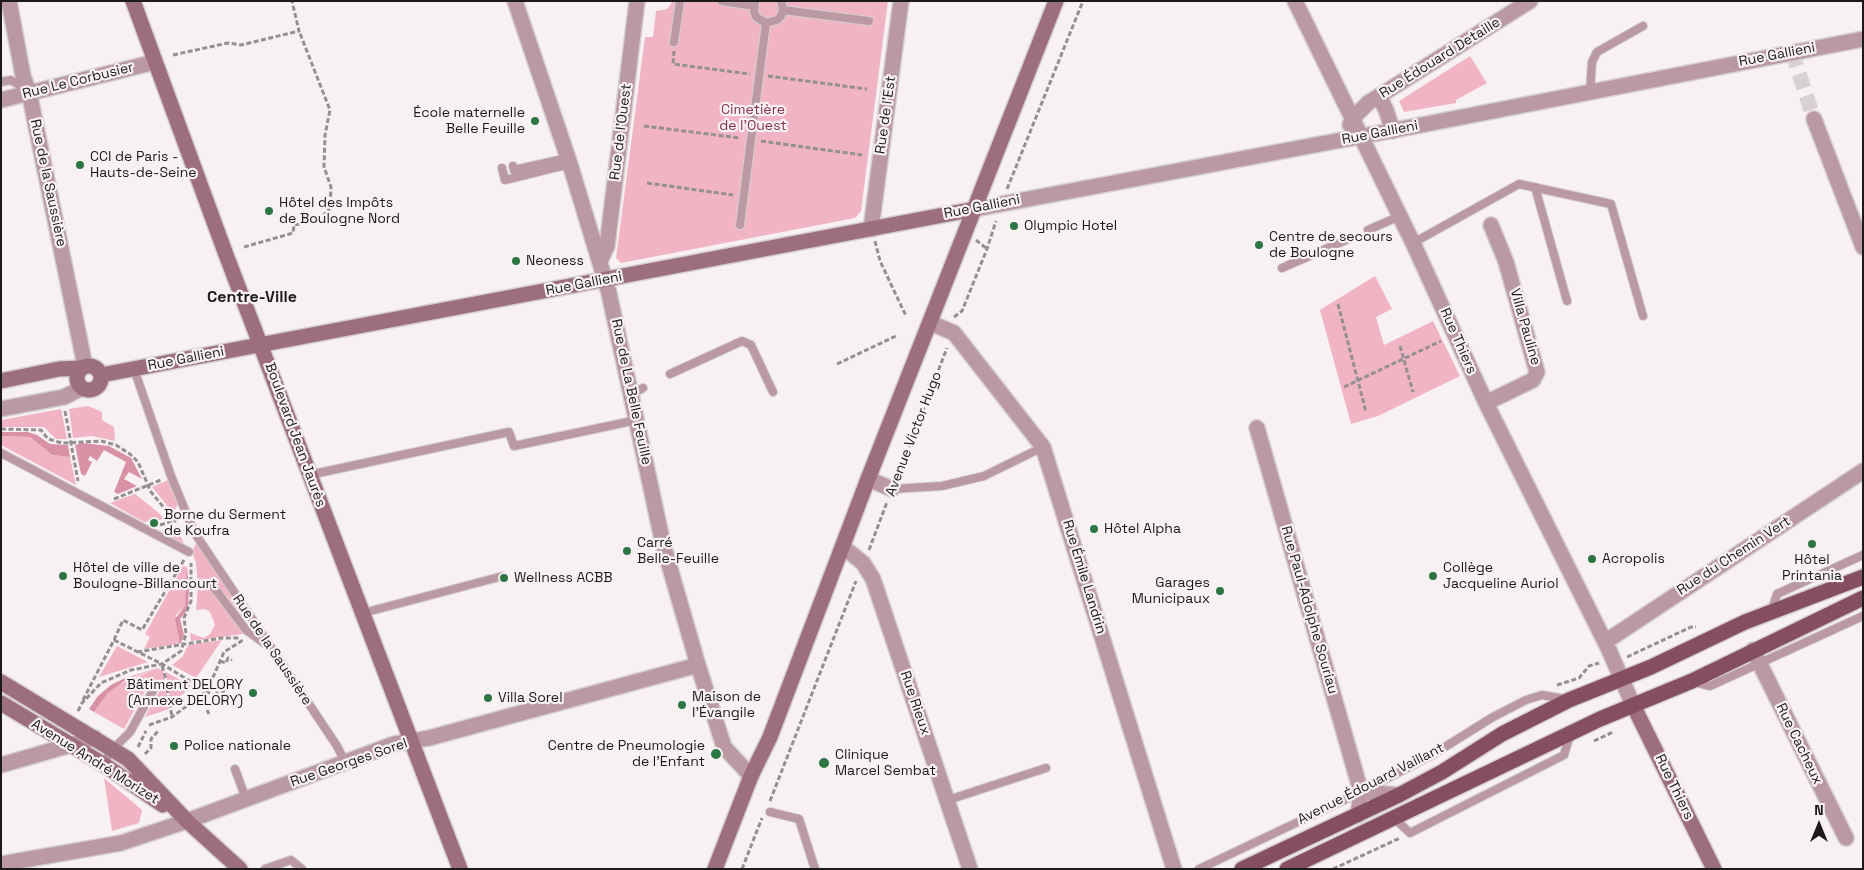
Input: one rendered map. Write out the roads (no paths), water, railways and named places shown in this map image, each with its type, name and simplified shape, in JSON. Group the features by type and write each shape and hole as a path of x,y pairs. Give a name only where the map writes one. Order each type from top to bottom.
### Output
{"main road":[{"name":"Avenue Édouard Vaillant","path":"1242,869 1399,795 1442,772 1502,734 1569,700 1621,680 1745,622 1863,577"},
{"path":"1287,869 1571,733 1692,681 1863,598"}],"street":[{"name":"Rue de la Saussière","path":"9,1 17,78 29,92 83,367"},
{"name":"Boulevard Jean Jaurès","path":"133,1 309,474 460,869"},
{"name":"Rue de La Belle Feuille","path":"515,1 569,161 638,391 637,420 662,544 698,665 724,747 751,776"},
{"name":"Rue de l'Ouest","path":"600,261 607,246 637,1"},
{"name":"Rue de l'Est","path":"871,229 902,1"},
{"name":"Avenue Victor Hugo","path":"715,869 751,776 770,737 868,479 931,323 1056,1"},
{"name":"Rue Thiers","path":"1294,1 1414,243 1486,403 1605,642 1621,680"},
{"name":"Rue Édouard Detaille","path":"1352,119 1379,96 1530,1"},
{"name":"Rue Gallieni","path":"101,375 1392,131 1863,38"},
{"name":"Rue Le Corbusier","path":"1,100 155,62"},
{"path":"1379,96 1386,110 1392,131"},
{"path":"1345,139 1352,119"},
{"path":"1814,119 1863,248"},
{"name":"Villa Pauline","path":"1486,403 1533,380 1537,372 1506,262 1491,225"},
{"name":"Rue Émile Landrin","path":"931,323 948,330 959,339 1043,446 1174,869"},
{"path":"82,388 76,376 83,367"},
{"path":"1,381 83,367 95,367 101,375 101,380 96,388 91,390 82,388 64,397 1,409"},
{"name":"Rue Paul-Adolphe Souriau","path":"1257,428 1361,792 1358,815"},
{"name":"Rue du Chemin Vert","path":"1605,642 1863,471"},
{"path":"868,479 892,489"},
{"name":"Rue Rieux","path":"843,547 863,563 873,579 970,869"},
{"name":"Rue Cacheux","path":"1753,650 1846,838"},
{"name":"Rue Georges Sorel","path":"1,864 121,843 187,821 394,744 429,738 698,665"},
{"path":"1621,680 1633,705"},
{"name":"Avenue André Morizet","path":"1,682 128,759 187,821 240,869"},
{"name":"Avenue André Morizet","path":"1,703 103,764 187,821"},
{"name":"Rue Thiers","path":"1633,705 1714,869"},
{"path":"1,765 95,738"},
{"path":"1361,792 1399,795"}],"lane":[{"path":"674,42 680,1"},
{"path":"722,1 754,4 756,17 766,23 777,20 783,10 781,1"},
{"path":"783,10 869,21"},
{"path":"740,225 766,23"},
{"path":"1590,92 1592,62 1597,52 1643,26"},
{"path":"1,82 17,78"},
{"path":"513,166 514,170 569,161"},
{"path":"502,168 505,180 569,161"},
{"path":"1414,243 1519,184 1611,204 1643,316"},
{"path":"1535,187 1567,301"},
{"path":"1368,230 1400,216"},
{"path":"1282,268 1346,240"},
{"path":"670,374 742,341 751,345 773,392"},
{"name":"Rue de la Saussière","path":"134,369 171,476 194,532 345,762"},
{"path":"309,474 509,432 514,446 637,420"},
{"path":"892,489 942,486 984,476 1043,446"},
{"path":"1,453 189,552"},
{"path":"1770,613 1778,594 1863,555"},
{"path":"363,613 503,576"},
{"path":"212,585 246,630 268,646"},
{"path":"1692,681 1710,686 1863,616"},
{"path":"103,764 113,749 130,732 156,685"},
{"name":"Avenue Édouard Vaillant","path":"1199,869 1361,792 1432,755 1493,717 1542,695 1569,700"},
{"path":"1394,818 1410,833 1564,755 1571,733"},
{"path":"948,800 1046,768"},
{"path":"235,769 246,799"},
{"path":"770,812 799,819 815,869"},
{"path":"265,869 291,860 302,869"}],"tunnel":[{"path":"1792,52 1814,119"}],"place":[{"name":"École maternelle Belle Feuille","path":"535,121"},
{"name":"CCI de Paris - Hauts-de-Seine","path":"80,165"},
{"name":"Hôtel des Impôts de Boulogne Nord","path":"269,211"},
{"name":"Olympic Hotel","path":"1014,226"},
{"name":"Centre de secours de Boulogne","path":"1259,245"},
{"name":"Neoness","path":"516,261"},
{"name":"Borne du Serment de Koufra","path":"154,523"},
{"name":"Hôtel Alpha","path":"1094,529"},
{"name":"Hôtel Printania","path":"1812,544"},
{"name":"Carré Belle-Feuille","path":"627,551"},
{"name":"Acropolis","path":"1592,559"},
{"name":"Hôtel de ville de Boulogne-Billancourt","path":"63,576"},
{"name":"Collège Jacqueline Auriol","path":"1433,576"},
{"name":"Wellness ACBB","path":"504,578"},
{"name":"Garages Municipaux","path":"1220,591"},
{"name":"Bâtiment DELORY (Annexe DELORY)","path":"253,693"},
{"name":"Villa Sorel","path":"488,698"},
{"name":"Maison de l'Évangile","path":"682,705"},
{"name":"Police nationale","path":"174,746"},
{"name":"Centre de Pneumologie de l'Enfant","path":"716,754"},
{"name":"Clinique Marcel Sembat","path":"824,763"}],"district":[{"name":"Centre-Ville","path":"252,298"}],"park label":[{"name":"Cimetière de l'Ouest","path":"753,118"}]}
